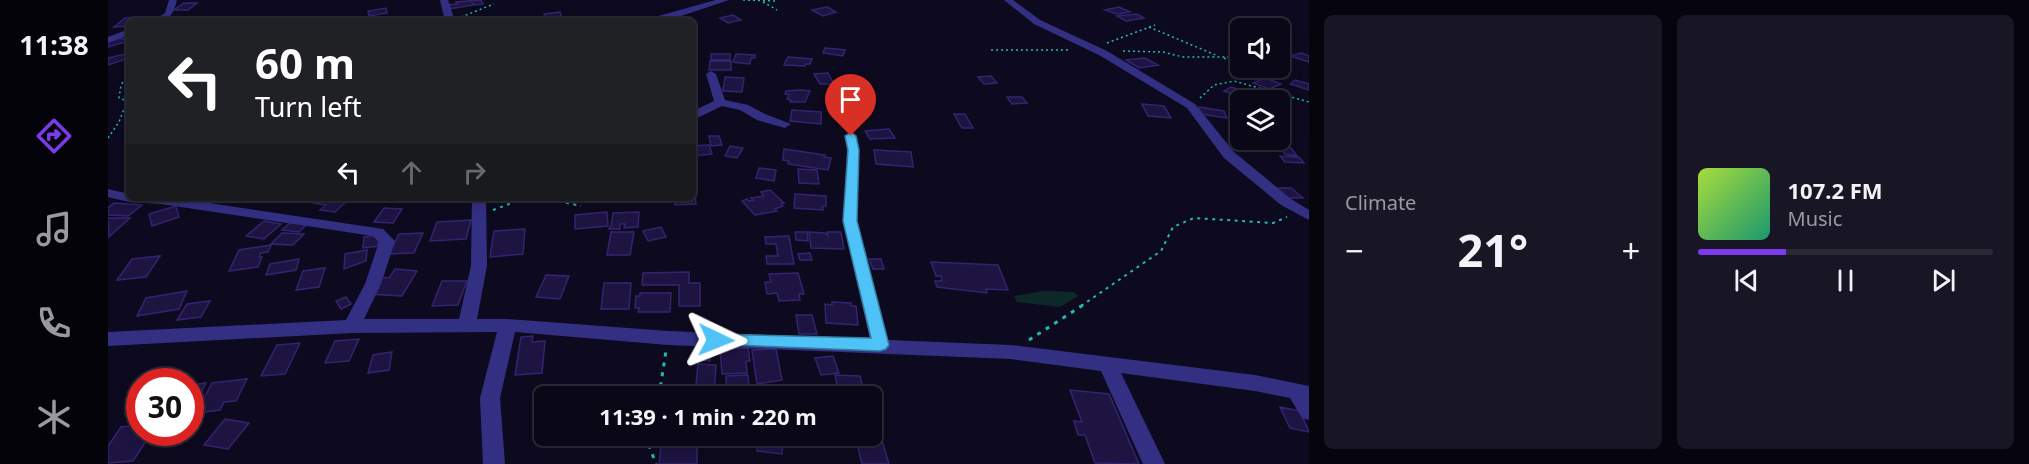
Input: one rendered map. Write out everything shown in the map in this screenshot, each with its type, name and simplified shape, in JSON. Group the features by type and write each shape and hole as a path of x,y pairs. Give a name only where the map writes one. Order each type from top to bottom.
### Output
{"street":[{"path":"163,18 169,14 173,0"},
{"path":"444,0 453,18"},
{"path":"663,18 725,0"},
{"path":"1008,0 1037,22 1100,51 1191,106 1229,154 1286,202 1306,214"},
{"path":"108,30 126,33"},
{"path":"108,40 126,33"},
{"path":"711,74 720,102"},
{"path":"696,114 720,102 744,107 760,117 785,124"},
{"path":"851,136 853,150 850,221 880,345"},
{"path":"108,193 126,197"},
{"path":"174,201 378,232 387,241 373,284 352,326"},
{"path":"467,324 479,266 479,201"},
{"path":"108,339 352,326 467,324 508,325 668,339 880,345 1011,352 1255,383 1302,392 1309,412"},
{"path":"494,464 490,398 508,325"},
{"path":"1107,364 1154,464"}],"path":[{"path":"743,0 776,1"},
{"path":"763,2 777,10"},
{"path":"459,18 494,4"},
{"path":"1100,51 1107,43 1155,25"},
{"path":"1149,27 1230,61"},
{"path":"991,50 1127,50 1163,52 1183,57 1230,57"},
{"path":"126,78 121,85 119,98 126,101"},
{"path":"1191,106 1214,85 1234,81 1309,102"},
{"path":"108,138 119,122 126,104"},
{"path":"480,216 518,201"},
{"path":"558,201 581,206"},
{"path":"1011,352 1118,282 1161,250 1173,227 1194,218 1248,219 1273,223 1306,214"},
{"path":"661,386 668,339"},
{"path":"650,446 656,464"}],"green space":[{"path":"1044,291 1074,292 1078,296 1060,307 1017,302 1014,296"}],"building":[{"path":"481,0 483,4 472,3 473,5 449,9 448,5 457,4 456,2"},
{"path":"184,3 197,3 188,10 174,10"},
{"path":"827,7 836,12 823,16 812,10"},
{"path":"1119,7 1130,12 1117,14 1105,10"},
{"path":"386,8 387,13 369,16 368,11"},
{"path":"560,12 562,18 545,18 544,14"},
{"path":"1137,14 1144,18 1126,21 1117,16"},
{"path":"733,15 741,20 728,23 720,18"},
{"path":"137,17 126,18 126,26 114,27 125,18"},
{"path":"120,38 126,40 108,47 108,42"},
{"path":"825,48 845,50 843,56 823,53"},
{"path":"1301,53 1309,56 1309,62 1290,56"},
{"path":"711,54 730,54 730,60 711,60"},
{"path":"736,54 755,55 755,58 751,58 750,64 733,62"},
{"path":"126,55 126,59 108,65 108,58"},
{"path":"788,57 812,59 810,64 805,66 784,65"},
{"path":"1145,58 1158,65 1139,68 1126,60"},
{"path":"710,61 731,61 731,70 709,70"},
{"path":"828,73 834,84 820,84 814,74"},
{"path":"991,76 997,83 984,84 978,77"},
{"path":"725,77 744,78 742,92 723,91"},
{"path":"1265,78 1281,84 1269,89 1253,83"},
{"path":"1295,80 1309,84 1309,90 1290,84"},
{"path":"1231,87 1240,90 1230,90 1230,93 1224,91"},
{"path":"786,91 810,91 805,102 790,102 791,100 787,99 789,95 785,94"},
{"path":"1007,97 1022,97 1027,103 1012,104"},
{"path":"1142,104 1164,106 1171,118 1148,116"},
{"path":"1199,107 1224,111 1227,118 1201,114"},
{"path":"792,110 821,112 821,124 790,121"},
{"path":"954,114 965,114 973,128 962,128"},
{"path":"889,129 895,138 870,139 865,131"},
{"path":"709,136 719,136 722,145 711,146"},
{"path":"709,145 712,154 696,156 696,146"},
{"path":"730,146 743,148 737,158 725,156"},
{"path":"1291,148 1297,156 1285,154 1282,150"},
{"path":"784,149 825,155 824,157 831,158 828,170 788,164 789,161 783,160"},
{"path":"874,150 911,152 913,167 876,164"},
{"path":"1280,156 1299,157 1304,163 1285,162"},
{"path":"759,168 776,170 774,181 756,178"},
{"path":"798,169 817,170 819,184 799,183"},
{"path":"1274,188 1291,188 1303,198 1285,198"},
{"path":"770,190 784,203 781,204 783,206 775,209 777,211 755,215 742,201 764,196 761,192"},
{"path":"795,194 826,196 826,206 823,206 823,210 794,208"},
{"path":"347,201 335,212 320,210 326,205 308,202"},
{"path":"675,201 696,201 696,204 675,205"},
{"path":"114,203 142,205 128,216 108,215 108,208"},
{"path":"176,206 179,217 152,226 149,214"},
{"path":"384,208 402,209 393,223 374,222"},
{"path":"607,212 608,226 575,229 575,215"},
{"path":"639,212 638,227 624,228 625,224 620,224 620,229 609,229 613,213"},
{"path":"108,218 130,218 109,237"},
{"path":"293,220 309,222 299,232 282,230"},
{"path":"471,220 466,239 430,241 437,222"},
{"path":"264,221 281,224 264,239 246,236"},
{"path":"661,227 666,237 648,241 643,231"},
{"path":"525,229 523,254 490,257 494,231"},
{"path":"611,232 634,232 630,255 607,255"},
{"path":"795,232 807,232 808,241 796,240"},
{"path":"809,232 825,233 828,236 827,232 841,232 844,249 811,248"},
{"path":"282,233 304,234 293,245 271,244"},
{"path":"423,233 414,253 389,254 399,234"},
{"path":"378,235 378,246 363,248 364,237"},
{"path":"789,236 794,264 767,264 766,256 778,256 776,244 766,244 765,237"},
{"path":"271,245 268,252 261,253 259,257 262,257 258,267 229,271 239,250"},
{"path":"367,250 366,261 344,269 345,254"},
{"path":"810,253 812,260 800,260 798,254"},
{"path":"160,256 146,277 117,280 132,259"},
{"path":"299,259 296,270 266,275 270,264"},
{"path":"869,259 881,259 884,269 873,269"},
{"path":"931,262 998,265 1008,290 986,289 987,293 937,287 935,281 942,281 941,276 936,276"},
{"path":"325,268 319,287 296,290 303,271"},
{"path":"395,269 417,271 402,296 369,294 380,277 389,278"},
{"path":"689,272 689,283 700,283 700,306 679,306 679,285 642,285 643,273"},
{"path":"798,273 804,294 799,294 800,300 779,301 777,293 767,294 765,282 771,282 769,274"},
{"path":"546,275 569,276 560,299 536,297"},
{"path":"442,281 467,281 458,305 432,306"},
{"path":"604,283 631,283 629,309 601,309"},
{"path":"187,291 179,309 137,316 146,298"},
{"path":"640,293 671,293 670,312 638,312 639,308 635,308 636,296 640,296"},
{"path":"346,297 351,304 341,309 336,301"},
{"path":"210,301 201,317 177,320 187,304"},
{"path":"832,302 851,303 851,306 856,306 858,325 826,323 825,304 832,305"},
{"path":"796,315 812,315 817,334 799,334"},
{"path":"533,336 532,342 545,341 542,373 515,375 521,337"},
{"path":"359,339 349,361 325,363 335,341"},
{"path":"300,343 285,374 261,376 277,345"},
{"path":"699,348 711,349 710,361 697,360"},
{"path":"748,348 750,361 746,361 747,373 722,374 720,349"},
{"path":"776,349 782,380 757,384 752,350"},
{"path":"392,352 389,370 368,373 373,355"},
{"path":"833,356 839,373 821,375 815,358"},
{"path":"698,364 716,365 715,386 696,386"},
{"path":"748,375 749,386 726,386 726,376"},
{"path":"835,375 860,376 862,386 837,386"},
{"path":"247,379 236,401 224,402 220,410 204,412 204,398 212,383"},
{"path":"1070,390 1109,394 1139,464 1095,463 1085,435 1078,435 1074,421 1082,422"},
{"path":"1280,407 1300,411 1309,432 1290,428"},
{"path":"225,419 249,423 228,449 204,445"},
{"path":"126,426 126,446 143,446 133,461 108,463 108,446 121,427"},
{"path":"882,440 889,464 862,464 858,446 882,446"},
{"path":"661,446 697,446 697,464 659,464"},
{"path":"757,446 783,446 782,454 757,451"}],"route":[{"path":"716,340 880,345 850,221 853,150 851,136"}]}
